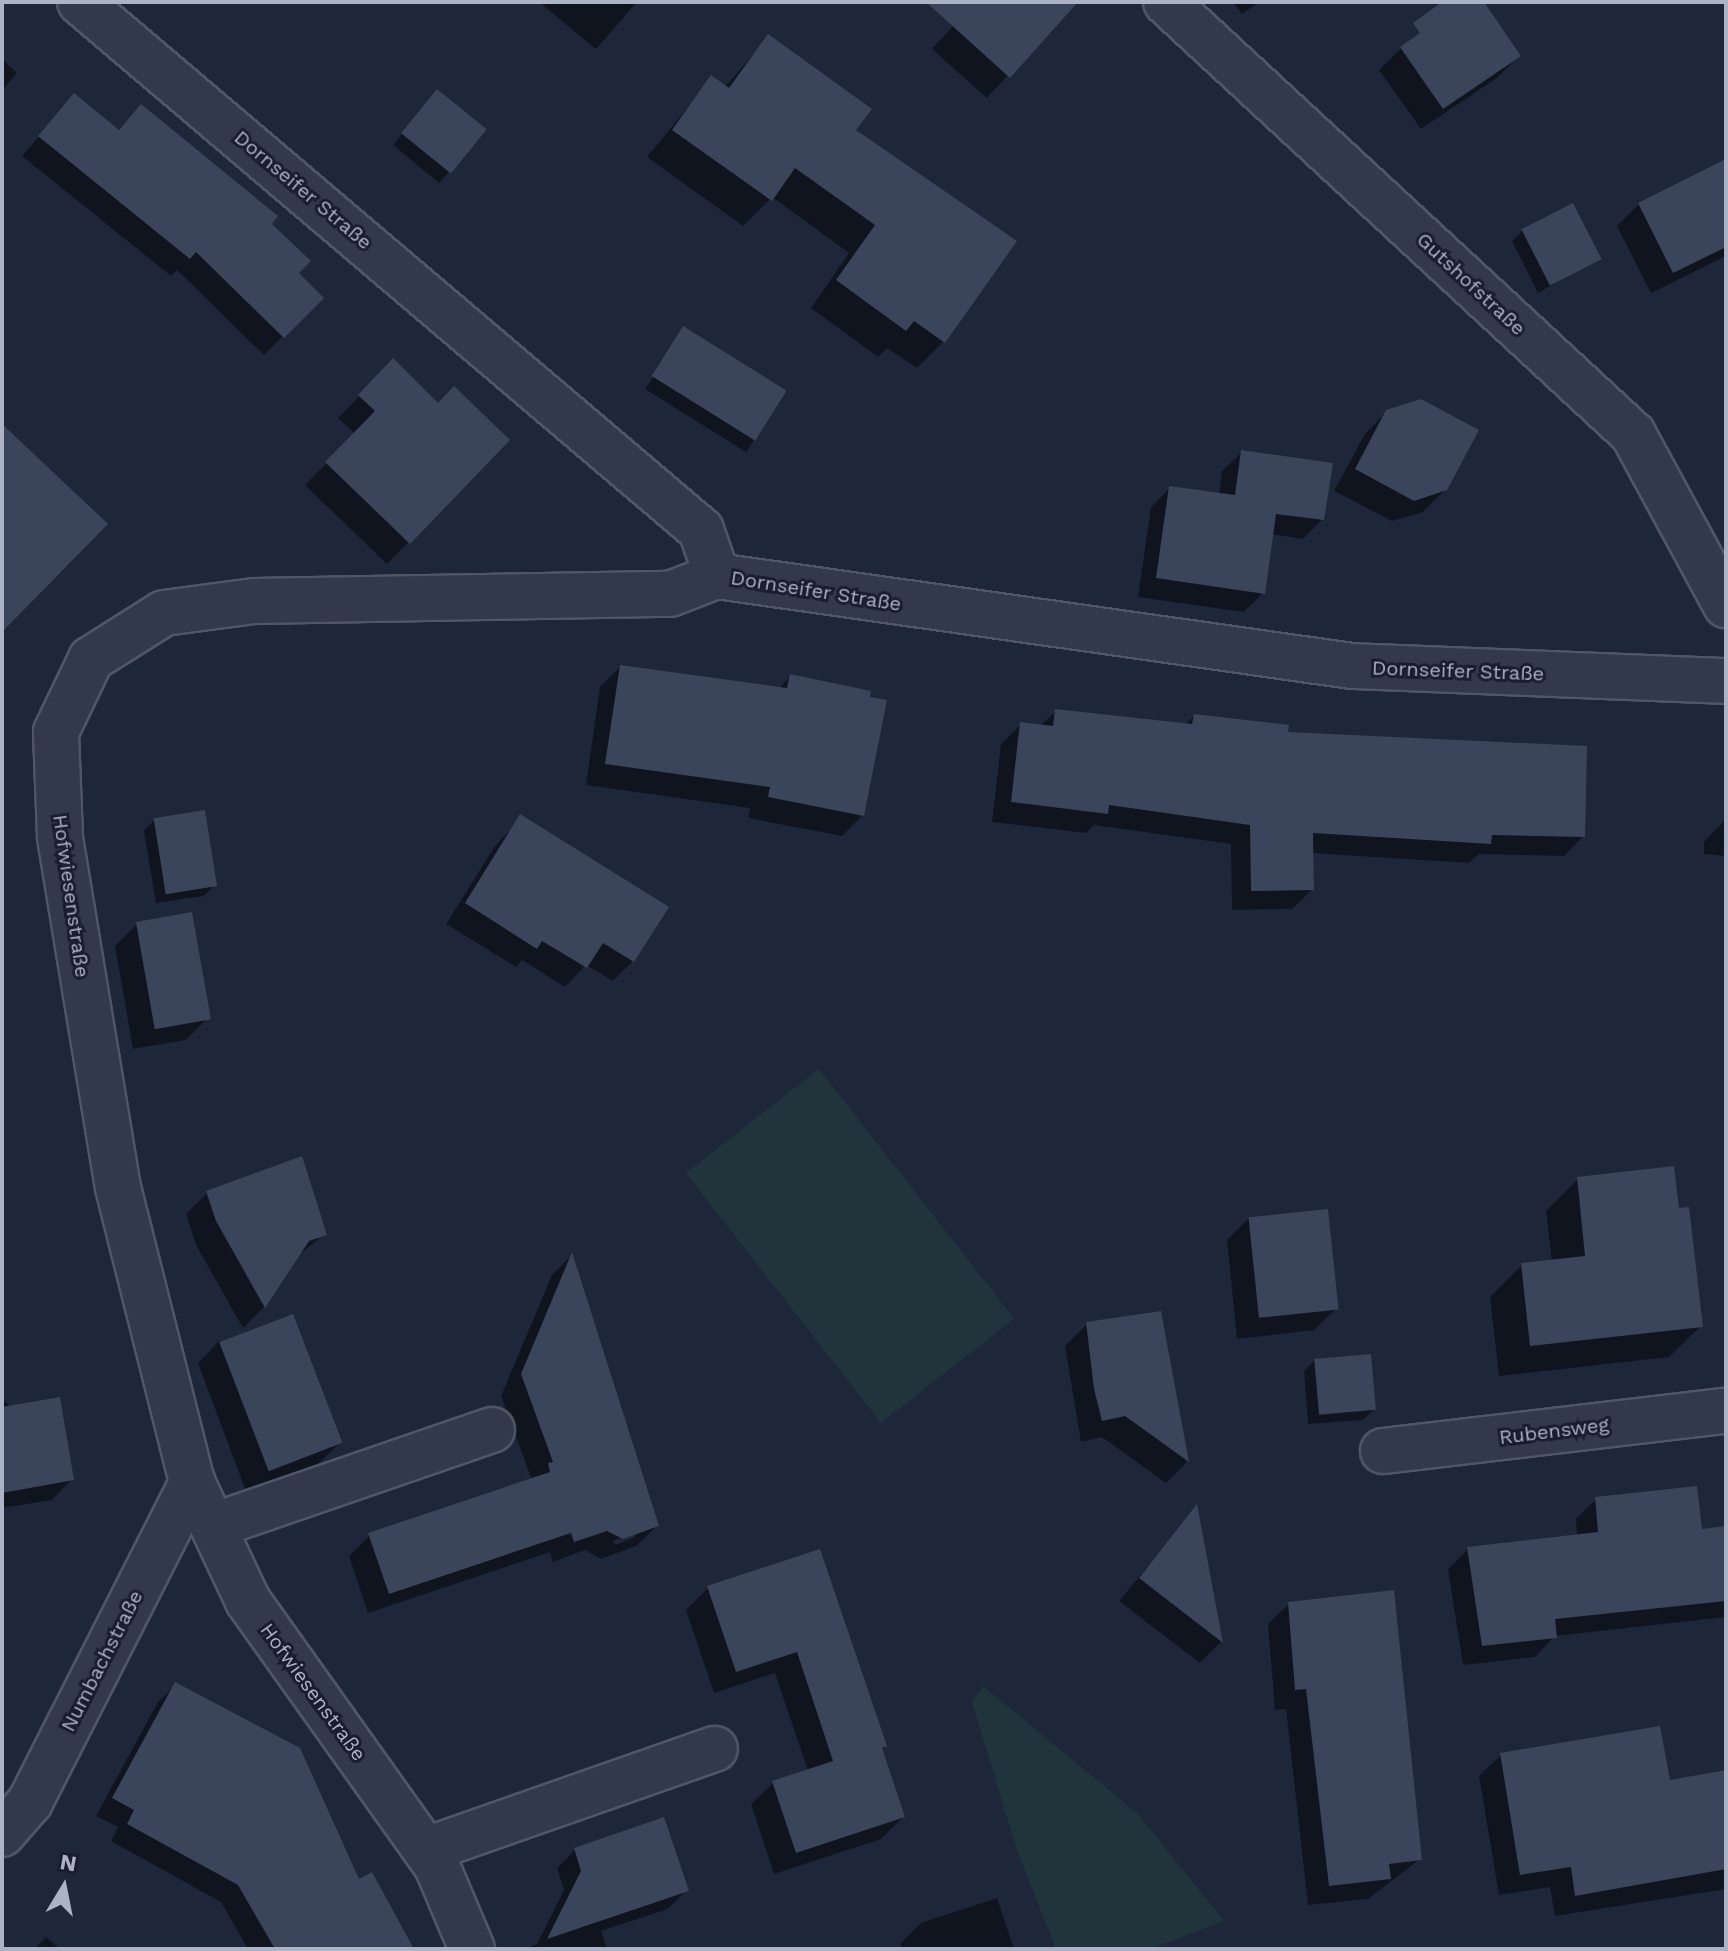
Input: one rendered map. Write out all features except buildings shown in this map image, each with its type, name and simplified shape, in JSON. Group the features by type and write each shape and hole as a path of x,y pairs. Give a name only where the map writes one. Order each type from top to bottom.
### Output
{"street":[{"name":"Dornseifer Straße","path":"80,2 701,530 717,576 1352,666 1726,681"},
{"name":"Gutshofstraße","path":"1166,2 1633,434 1726,605"},
{"name":"Hofwiesenstraße","path":"472,1949 426,1850 248,1601 192,1482 118,1188 60,837 56,732 91,659 164,613 254,601 670,594 717,576"},
{"name":"Rubensweg","path":"1383,1451 1726,1411"},
{"path":"213,1526 492,1430"},
{"name":"Numbachstraße","path":"2,1834 30,1802 192,1482"},
{"path":"426,1850 715,1749"}],"green space":[{"path":"819,1069 1014,1319 881,1423 686,1173"},
{"path":"983,1686 1138,1814 1224,1921 1150,1949 1056,1949 1017,1850 972,1702"}]}
